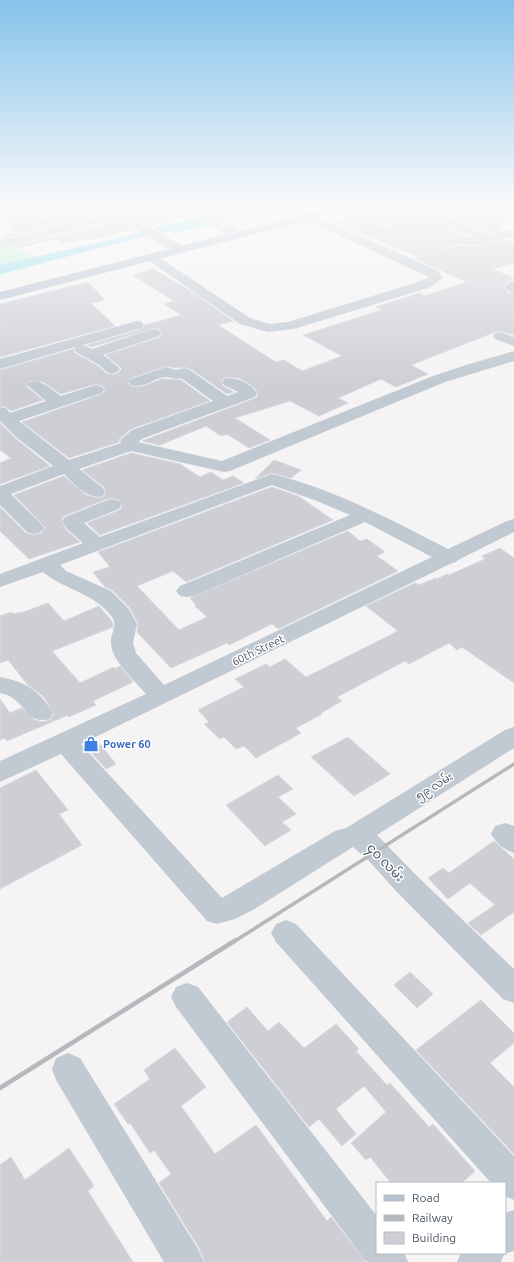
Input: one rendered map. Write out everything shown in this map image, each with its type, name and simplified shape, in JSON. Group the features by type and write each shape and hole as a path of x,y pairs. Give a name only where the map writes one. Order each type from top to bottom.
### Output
{"main road":[{"path":"0,291 103,266"},
{"path":"0,296 116,266"}],"street":[{"path":"163,266 236,316 252,324 268,328 289,326 426,284 436,278 432,273 416,266"},
{"path":"514,285 512,287 514,289"},
{"path":"0,364 137,325"},
{"path":"90,355 106,348 154,333"},
{"path":"500,336 514,342"},
{"path":"71,343 104,362 112,369"},
{"path":"224,467 439,379 514,356"},
{"path":"137,382 166,372 175,375 184,373 225,402"},
{"path":"130,446 129,440 138,434 249,394 248,391 230,382"},
{"path":"35,385 58,402"},
{"path":"2,415 58,402 96,390"},
{"path":"2,415 22,433 96,492"},
{"path":"34,528 0,493 66,467 130,446 272,479 324,497 465,555"},
{"path":"0,581 272,479"},
{"path":"98,545 74,525 72,521 112,505"},
{"path":"187,591 366,515"},
{"name":"60th Street","path":"0,772 465,555 514,525"},
{"path":"46,564 59,576 104,596 121,614 126,624 122,643 125,655 161,696"},
{"path":"0,685 21,690 41,713"},
{"name":"၅၉ လမ်း","path":"354,836 514,736"},
{"path":"65,742 213,910 221,912 231,908 345,838 354,836"},
{"name":"၄၀ လမ်း","path":"354,836 364,839 514,989"},
{"path":"286,933 514,1182"},
{"path":"187,997 376,1245"},
{"path":"68,1069 185,1262"},
{"path":"506,1235 514,1228"},
{"path":"384,1254 390,1262"},
{"path":"476,1262 485,1254"}],"green space":[{"path":"0,266 36,266 0,275"}],"water":[{"path":"0,266 31,266 0,274"}],"building":[{"path":"431,266 503,266 492,269 514,278 508,281 504,287 508,293 514,294 514,335 500,331 495,332 411,365 428,374 396,387 381,379 338,398 348,403 319,416 290,401 235,418 270,440 249,448 227,434 221,436 206,426 160,445 142,441 256,398 258,395 256,389 248,383 239,378 228,377 221,381 223,386 234,392 227,394 191,369 184,367 176,368 166,366 131,378 128,383 131,386 140,387 162,379 181,380 210,401 131,429 119,439 119,442 69,458 22,422 102,394 105,391 103,386 96,384 61,394 43,382 29,381 26,386 43,400 11,411 6,407 0,406 0,370 73,349 75,353 98,366 106,373 113,375 122,369 106,355 160,337 162,334 160,329 154,328 92,347 87,345 142,329 145,325 181,315 164,304 174,301 133,275 153,269 194,293 233,321 218,325 276,362 284,360 302,371 342,356 303,335 382,310 376,307 420,293 425,296 467,282"},
{"path":"88,282 105,300 91,303 115,326 0,357 0,304"},
{"path":"0,423 15,438 50,466 0,484 0,463 11,458 0,450"},
{"path":"131,453 180,464 200,477 211,472 223,480 233,476 244,483 100,535 87,523 120,510 122,506 119,500 112,498 104,500 64,516 61,520 66,530 80,542 29,559 0,531 0,507 26,533 34,535 42,533 45,527 14,495 64,476 86,495 97,498 103,497 106,493 104,487 82,470"},
{"path":"274,460 301,470 291,478 272,473 255,479"},
{"path":"272,487 298,496 333,520 186,582 173,571 137,586 179,630 207,617 195,606 196,605 190,598 348,531 360,541 367,539 385,552 377,556 398,571 278,629 272,624 229,645 227,643 171,668 137,632 138,623 130,608 112,590 105,587 93,572 110,567 98,552"},
{"path":"500,548 514,558 514,683 462,647 457,650 449,643 409,664 405,661 337,697 342,701 296,728 301,733 256,758 244,746 236,749 224,737 220,739 204,724 209,722 198,710 244,687 235,679 266,664 270,667 285,659 306,677 398,631 366,606 415,583 419,585 447,574 449,575 485,559 482,556"},
{"path":"48,603 64,621 99,606 112,621 113,627 52,651 80,683 114,667 115,669 120,666 133,682 93,701 96,705 69,717 68,715 7,741 5,738 0,740 0,699 10,713 22,708 35,720 42,722 50,720 54,714 44,697 27,684 8,660 0,663 0,616 11,612 14,614 21,613"},
{"path":"348,737 390,774 354,796 311,757"},
{"path":"101,745 116,764 106,769 89,750"},
{"path":"36,770 68,810 59,814 82,845 0,889 0,788"},
{"path":"278,775 293,789 278,797 296,814 282,822 291,830 265,846 226,805"},
{"path":"494,841 514,859 514,912 481,935 468,923 495,905 470,883 448,899 428,878 443,868 449,873"},
{"path":"410,972 433,994 417,1008 394,985"},
{"path":"481,1000 514,1033 514,1043 490,1063 514,1087 514,1154 416,1050"},
{"path":"247,1007 268,1031 279,1022 304,1048 336,1024 359,1049 356,1051 387,1085 390,1083 429,1127 433,1124 475,1171 463,1182 390,1182 370,1157 366,1160 351,1143 386,1112 364,1086 336,1109 356,1134 342,1146 319,1119 309,1127 227,1022"},
{"path":"175,1048 206,1087 181,1106 215,1154 256,1125 327,1221 331,1217 366,1262 205,1262 199,1248 159,1183 171,1174 154,1150 150,1153 130,1123 128,1124 114,1104 150,1079 144,1070"},
{"path":"69,1148 94,1186 88,1191 133,1262 0,1262 0,1165 11,1157 25,1180"}],"railway":[{"path":"235,941 514,764"},
{"path":"0,1088 236,940"}],"place":[{"name":"Power 60","path":"91,744"}]}
